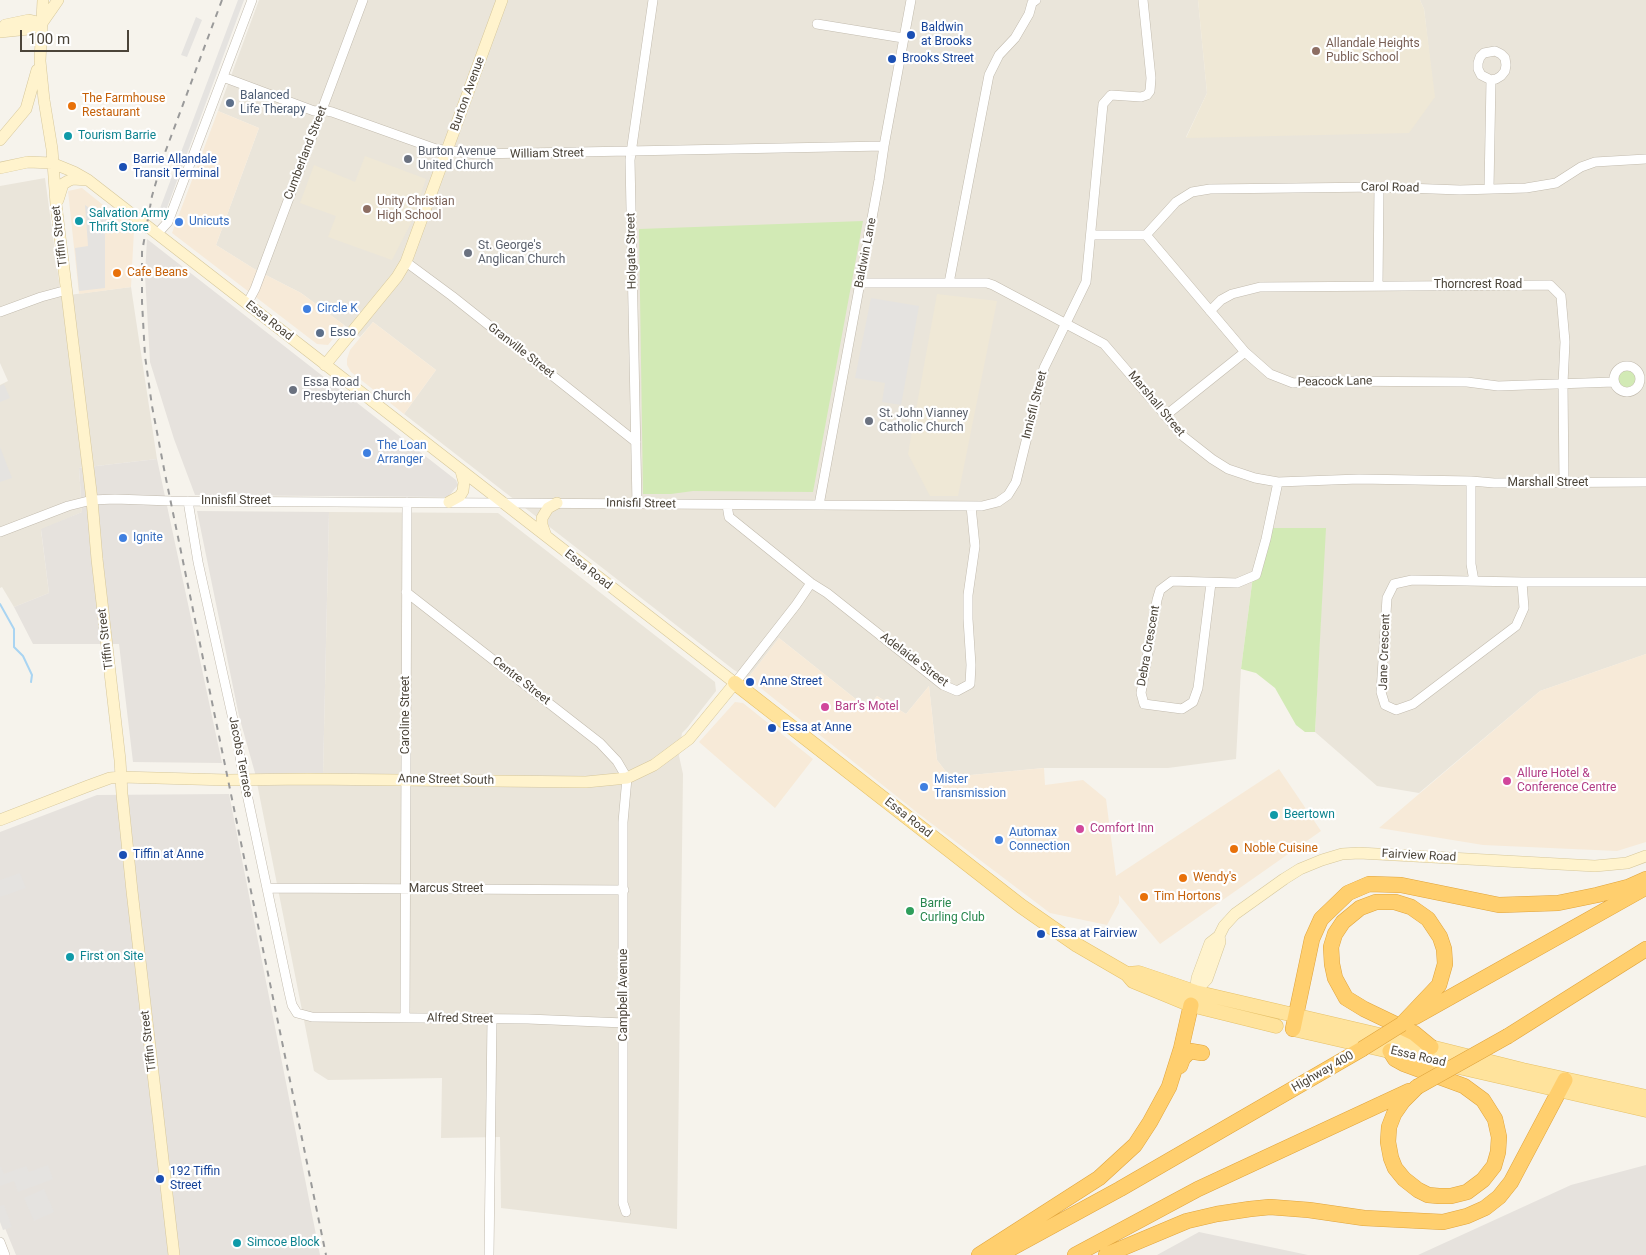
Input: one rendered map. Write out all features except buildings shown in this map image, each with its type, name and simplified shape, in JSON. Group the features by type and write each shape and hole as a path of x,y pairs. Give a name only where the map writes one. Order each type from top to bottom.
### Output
{"highway":[{"path":"1294,1022 1312,939 1321,918 1348,893 1369,884 1401,885 1499,905 1558,903 1597,895 1646,879"},
{"name":"Highway 400","path":"999,1255 1120,1189 1402,1024 1646,887"},
{"path":"1402,1024 1439,985 1445,964 1444,949 1440,937 1428,919 1420,913 1395,902 1376,902 1360,908 1343,922 1335,934 1332,947 1332,964 1335,978 1346,998 1364,1009 1414,1032 1431,1047"},
{"path":"1075,1255 1198,1189 1418,1087 1508,1036 1646,950"},
{"path":"1169,1087 1181,1049 1193,999"},
{"path":"979,1255 1099,1178 1135,1145 1176,1078 1185,1054 1190,1051 1202,1053"},
{"path":"1390,1051 1395,1059 1404,1064 1464,1086 1483,1100 1495,1119 1499,1137 1498,1152 1494,1166 1483,1180 1467,1192 1452,1196 1428,1195 1404,1179 1395,1168 1388,1142 1390,1127 1394,1114 1403,1101 1418,1087"},
{"path":"1106,1255 1187,1221 1250,1209 1270,1207 1364,1218 1443,1222 1467,1216 1485,1208 1499,1197 1511,1182 1562,1084"}],"main road":[{"name":"Essa Road","path":"735,683 1021,906 1077,945 1127,974 1132,981 1276,1026"},
{"name":"Essa Road","path":"1193,999 1294,1022 1390,1051 1562,1084 1646,1097"},
{"name":"Essa Road","path":"1294,1022 1335,1026 1431,1047 1646,1110"}],"street":[{"name":"Tiffin Street","path":"44,0 40,61 92,500 132,891 174,1255"},
{"path":"2,27 29,20 42,23 58,0"},
{"path":"157,234 168,222 252,0"},
{"name":"Cumberland Street","path":"247,304 255,289 363,0"},
{"name":"Burton Avenue","path":"325,365 397,277 406,262 502,0"},
{"name":"Holgate Street","path":"637,504 630,168 653,0"},
{"name":"Baldwin Lane","path":"819,505 880,180 884,146 911,0"},
{"path":"1025,0 1029,14"},
{"path":"950,283 989,75 999,55 1015,38 1029,14 1032,4 1036,0"},
{"name":"Innisfil Street","path":"0,532 68,506 92,500 971,506 982,506 998,502 1013,489 1044,368 1086,282 1103,104 1112,95 1135,98 1144,96 1150,90 1152,84 1143,0"},
{"path":"817,24 903,38"},
{"path":"0,140 26,109 40,61"},
{"name":"William Street","path":"223,78 314,111 332,112 436,149 488,155 884,146"},
{"path":"1489,188 1491,80"},
{"name":"Carol Road","path":"1146,235 1176,202 1192,192 1210,189 1380,187 1460,190 1526,188 1556,183 1581,167 1595,162 1646,159"},
{"path":"0,168 28,162 52,163"},
{"name":"Essa Road","path":"52,163 88,180 735,683"},
{"path":"56,204 63,184 73,179 88,180"},
{"path":"1378,285 1380,187"},
{"path":"1091,235 1146,235"},
{"name":"Peacock Lane","path":"1146,235 1245,352 1270,374 1293,384 1321,381 1467,382 1498,386 1614,382"},
{"name":"Granville Street","path":"406,262 452,296 636,442"},
{"name":"Marshall Street","path":"860,283 993,285 1098,340 1110,349 1184,437 1228,469 1255,478 1278,482 1359,479 1564,484 1646,482"},
{"name":"Thorncrest Road","path":"1210,311 1226,297 1260,287 1550,285 1561,296 1565,342 1563,383 1564,484"},
{"path":"0,312 67,290"},
{"path":"1165,416 1245,352"},
{"path":"449,502 460,496 463,491 464,482 461,471"},
{"path":"1471,481 1474,581"},
{"name":"Debra Crescent","path":"1211,583 1198,688 1193,702 1182,709 1144,704 1141,693 1160,590 1172,582 1238,583 1256,575 1278,482"},
{"name":"Jacobs Terrace","path":"188,501 198,562 236,733 244,780 289,992 292,1005 297,1013"},
{"name":"Caroline Street","path":"405,1017 407,502"},
{"path":"547,538 542,525 542,518 548,508 558,503"},
{"name":"Adelaide Street","path":"726,505 729,517 811,583 827,593 943,684 957,691 970,684 968,595 975,546 971,506"},
{"name":"Jane Crescent","path":"1522,582 1524,608 1516,626 1413,704 1396,710 1385,705 1381,692 1387,598 1394,584 1412,580 1646,582"},
{"name":"Anne Street South","path":"0,820 110,778 121,777 244,780 586,782 627,778 654,765 689,739 735,683 811,583"},
{"name":"Centre Street","path":"406,592 600,743 617,761 627,778"},
{"name":"Campbell Avenue","path":"626,1212 623,1203 623,822 627,778"},
{"name":"Fairview Road","path":"1193,999 1207,979 1224,926 1235,914 1284,879 1308,866 1342,854 1359,853 1594,866 1627,863 1646,856"},
{"name":"Marcus Street","path":"267,888 624,890"},
{"name":"Alfred Street","path":"297,1013 312,1017 405,1017 624,1023"},
{"path":"489,1255 492,1019"},
{"name":"Essa Road","path":"1276,1026 1294,1022"},
{"path":"0,1242 5,1255"}],"shaded area":[{"path":"238,0 244,0 165,213 159,211"},
{"path":"259,0 1198,0 1207,93 1186,137 1434,97 1424,9 1420,0 1646,0 1646,654 1540,691 1419,793 1377,786 1315,732 1325,528 1253,576 1241,669 1236,759 1168,768 1044,768 950,777 937,760 929,686 906,714 877,696 867,708 779,638 748,678 734,670 404,414 436,370 373,322 360,337 301,293 256,270 216,245 259,128 218,111"},
{"name":"Allandale Heights Public School","path":"1198,0 1420,0 1424,9 1435,97 1409,133 1186,138 1207,93"},
{"path":"196,17 202,20 187,57 181,55"},
{"path":"218,111 259,128 216,245 256,270 301,293 344,325 328,345 317,344 172,233"},
{"name":"Unity Christian High School","path":"365,156 426,179 411,223 392,260 328,237 336,216 300,203 314,165 355,182"},
{"path":"45,178 61,296 131,287 157,459 79,468 82,512 41,530 49,593 14,607 2,587 0,588 0,385 8,381 0,363 0,186"},
{"path":"82,188 134,230 131,287 79,294 68,191"},
{"path":"85,205 108,221 105,226 105,288 79,291 75,248 88,246"},
{"path":"147,239 456,480 458,485 448,497 195,495 174,439 150,362 145,275"},
{"path":"937,294 997,301 958,496 930,496 908,454"},
{"path":"871,298 919,306 901,405 882,402 885,383 855,378"},
{"path":"373,322 436,370 404,414 351,372 347,365 350,350"},
{"path":"4,384 10,398 0,402 0,386"},
{"path":"0,447 12,478 0,482"},
{"path":"157,459 222,763 133,762 119,644 33,644 14,607 49,593 41,529 82,512 79,468"},
{"path":"197,511 329,512 323,773 255,773 239,716"},
{"path":"329,512 498,513 715,682 716,691 682,733 679,756 683,774 677,1229 501,1208 500,1137 441,1138 442,1078 328,1080 314,1071 255,773 323,773"},
{"path":"779,638 867,708 877,696 906,714 929,686 937,760 950,777 1044,768 1045,785 1083,780 1106,799 1116,876 1279,769 1321,831 1160,944 1119,895 1119,903 1107,925 1050,913 919,814 748,678"},
{"path":"1646,654 1646,842 1617,851 1483,845 1379,828 1540,691"},
{"path":"735,702 743,703 813,759 775,808 699,742"},
{"path":"229,794 320,1255 16,1255 0,1216 0,832 97,795"},
{"path":"20,873 26,888 0,897 0,880"},
{"path":"48,1165 53,1179 18,1192 14,1181 0,1186 0,1167 4,1174 26,1166 29,1172"},
{"path":"1646,1165 1646,1255 1418,1255 1571,1185"},
{"path":"44,1189 54,1212 34,1221 24,1198"},
{"path":"4,1205 12,1227 3,1230 0,1222 0,1206"},
{"path":"1199,1232 1308,1255 1157,1255"}],"green space":[{"path":"863,221 813,492 693,491 671,494 643,494 639,229"},
{"path":"1627,370 1633,373 1636,379 1633,385 1627,388 1621,385 1618,379 1621,373"},
{"path":"1272,528 1326,528 1315,732 1305,732 1296,725 1275,688 1256,673 1241,669 1253,576"}],"waterway":[{"path":"0,604 14,629 14,647 23,656 32,675 31,682"}],"railway":[{"path":"222,0 163,158 152,196 142,252 145,356 165,474 326,1255"}],"place":[{"name":"Baldwin at Brooks","path":"911,35"},
{"name":"Allandale Heights Public School","path":"1316,51"},
{"name":"Brooks Street","path":"892,59"},
{"name":"Balanced Life Therapy","path":"230,103"},
{"name":"The Farmhouse Restaurant","path":"72,106"},
{"name":"Tourism Barrie","path":"68,136"},
{"name":"Burton Avenue United Church","path":"408,159"},
{"name":"Barrie Allandale Transit Terminal","path":"123,167"},
{"name":"Unity Christian High School","path":"367,209"},
{"name":"Salvation Army Thrift Store","path":"79,221"},
{"name":"Unicuts","path":"179,222"},
{"name":"St. George's Anglican Church","path":"468,253"},
{"name":"Cafe Beans","path":"117,273"},
{"name":"Circle K","path":"307,309"},
{"name":"Esso","path":"320,333"},
{"name":"Essa Road Presbyterian Church","path":"293,390"},
{"name":"St. John Vianney Catholic Church","path":"869,421"},
{"name":"The Loan Arranger","path":"367,453"},
{"name":"Ignite","path":"123,538"},
{"name":"Anne Street","path":"750,682"},
{"name":"Barr's Motel","path":"825,707"},
{"name":"Essa at Anne","path":"772,728"},
{"name":"Allure Hotel & Conference Centre","path":"1507,781"},
{"name":"Mister Transmission","path":"924,787"},
{"name":"Beertown","path":"1274,815"},
{"name":"Comfort Inn","path":"1080,829"},
{"name":"Automax Connection","path":"999,840"},
{"name":"Noble Cuisine","path":"1234,849"},
{"name":"Tiffin at Anne","path":"123,855"},
{"name":"Wendy's","path":"1183,878"},
{"name":"Tim Hortons","path":"1144,897"},
{"name":"Barrie Curling Club","path":"910,911"},
{"name":"Essa at Fairview","path":"1041,934"},
{"name":"First on Site","path":"70,957"},
{"name":"192 Tiffin Street","path":"160,1179"},
{"name":"Simcoe Block","path":"237,1243"}]}
